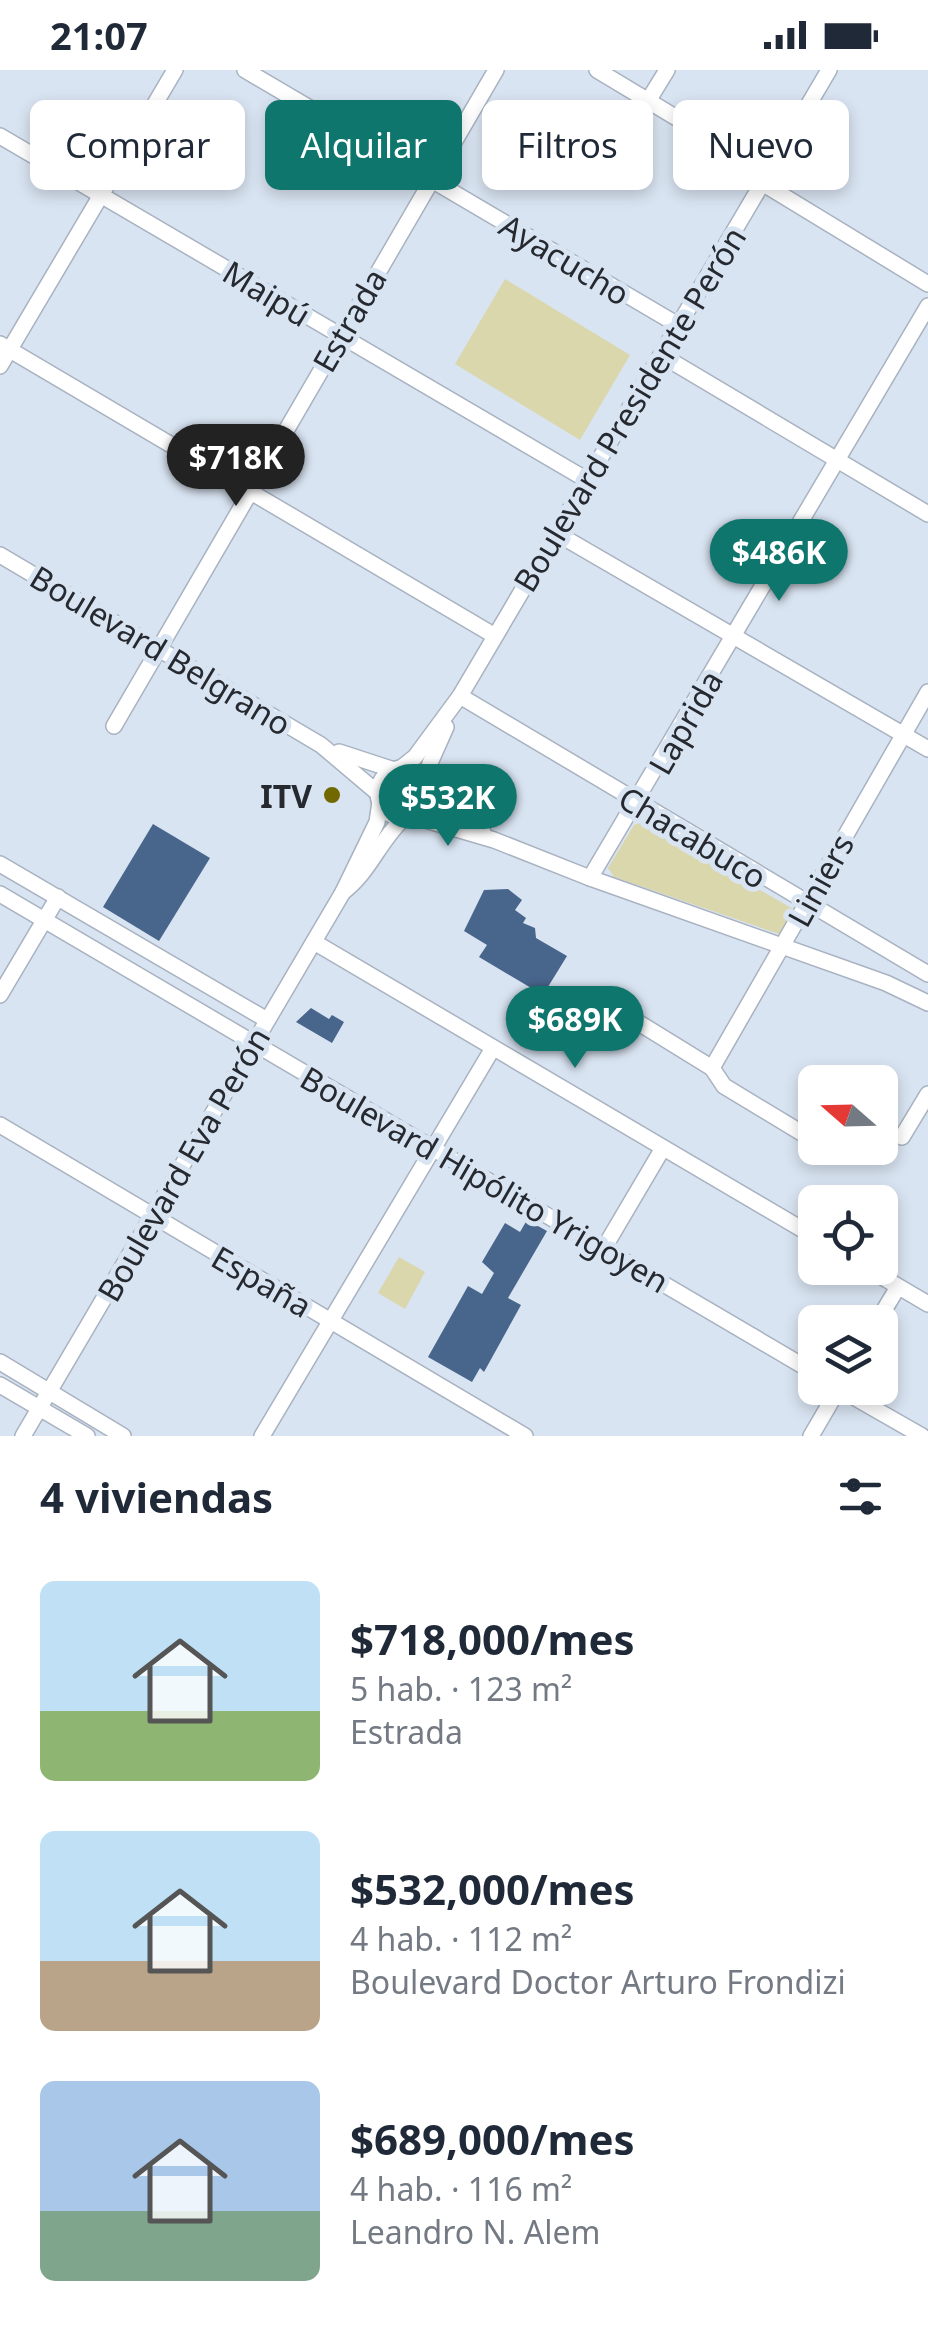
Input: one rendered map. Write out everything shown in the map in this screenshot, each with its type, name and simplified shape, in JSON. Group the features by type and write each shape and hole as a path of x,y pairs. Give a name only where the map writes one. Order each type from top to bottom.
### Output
{"street":[{"path":"0,366 5,346 174,70"},
{"name":"Ayacucho","path":"245,70 296,100"},
{"name":"Estrada","path":"462,126 496,70"},
{"path":"597,70 646,100"},
{"path":"649,100 667,70"},
{"name":"Boulevard Presidente Perón","path":"811,100 829,70"},
{"name":"Maipú","path":"0,136 587,480"},
{"name":"Estrada","path":"114,726 424,190"},
{"name":"Ayacucho","path":"449,190 678,325"},
{"name":"Boulevard Presidente Perón","path":"343,892 377,822 383,779 415,758 460,696 758,190"},
{"path":"783,190 928,284"},
{"name":"Laprida","path":"590,878 928,306"},
{"path":"5,346 495,636"},
{"path":"661,355 928,514"},
{"path":"556,533 928,748"},
{"name":"Boulevard Belgrano","path":"0,555 322,745 380,798"},
{"name":"Liniers","path":"712,1068 928,692"},
{"name":"Boulevard Presidente Perón","path":"343,892 359,880 390,830 424,806 430,762 460,696"},
{"name":"Chacabuco","path":"460,696 928,974"},
{"name":"Boulevard Belgrano","path":"322,745 397,769"},
{"path":"397,769 415,770 440,804 494,840"},
{"path":"380,798 390,814 494,840 928,1002"},
{"path":"0,864 267,1020"},
{"name":"Boulevard Eva Perón","path":"23,1436 343,892"},
{"name":"Boulevard Hipólito Yrigoyen","path":"0,894 798,1364"},
{"path":"0,994 58,897"},
{"path":"314,942 798,1227"},
{"path":"631,1018 712,1068 724,1086 798,1131"},
{"path":"262,1436 492,1048"},
{"path":"902,1137 928,1094"},
{"name":"España","path":"0,1124 526,1436"},
{"path":"604,1248 664,1148"},
{"path":"895,1285 928,1304"},
{"path":"887,1305 898,1287"},
{"path":"0,1362 122,1436"},
{"path":"0,1384 87,1436"},
{"path":"811,1436 829,1405"},
{"path":"868,1405 922,1436"},
{"path":"491,1436 500,1421"}],"shaded area":[{"path":"505,279 630,355 580,440 455,364"},
{"path":"643,822 793,909 779,934 614,877 608,868 634,825"},
{"path":"399,1257 425,1272 405,1309 378,1293"}],"building":[{"path":"153,824 210,858 159,941 103,907"},
{"path":"508,889 522,900 515,910 526,918 523,923 535,928 536,938 567,956 543,995 479,957 487,945 464,931 484,890"},
{"path":"311,1008 329,1019 332,1015 344,1022 332,1043 296,1022"},
{"path":"527,1220 547,1231 508,1298 521,1305 484,1372 480,1368 472,1382 428,1357 468,1286 482,1294 494,1273 482,1262 505,1223 520,1232"}],"place":[{"name":"ITV","path":"332,795"}]}
